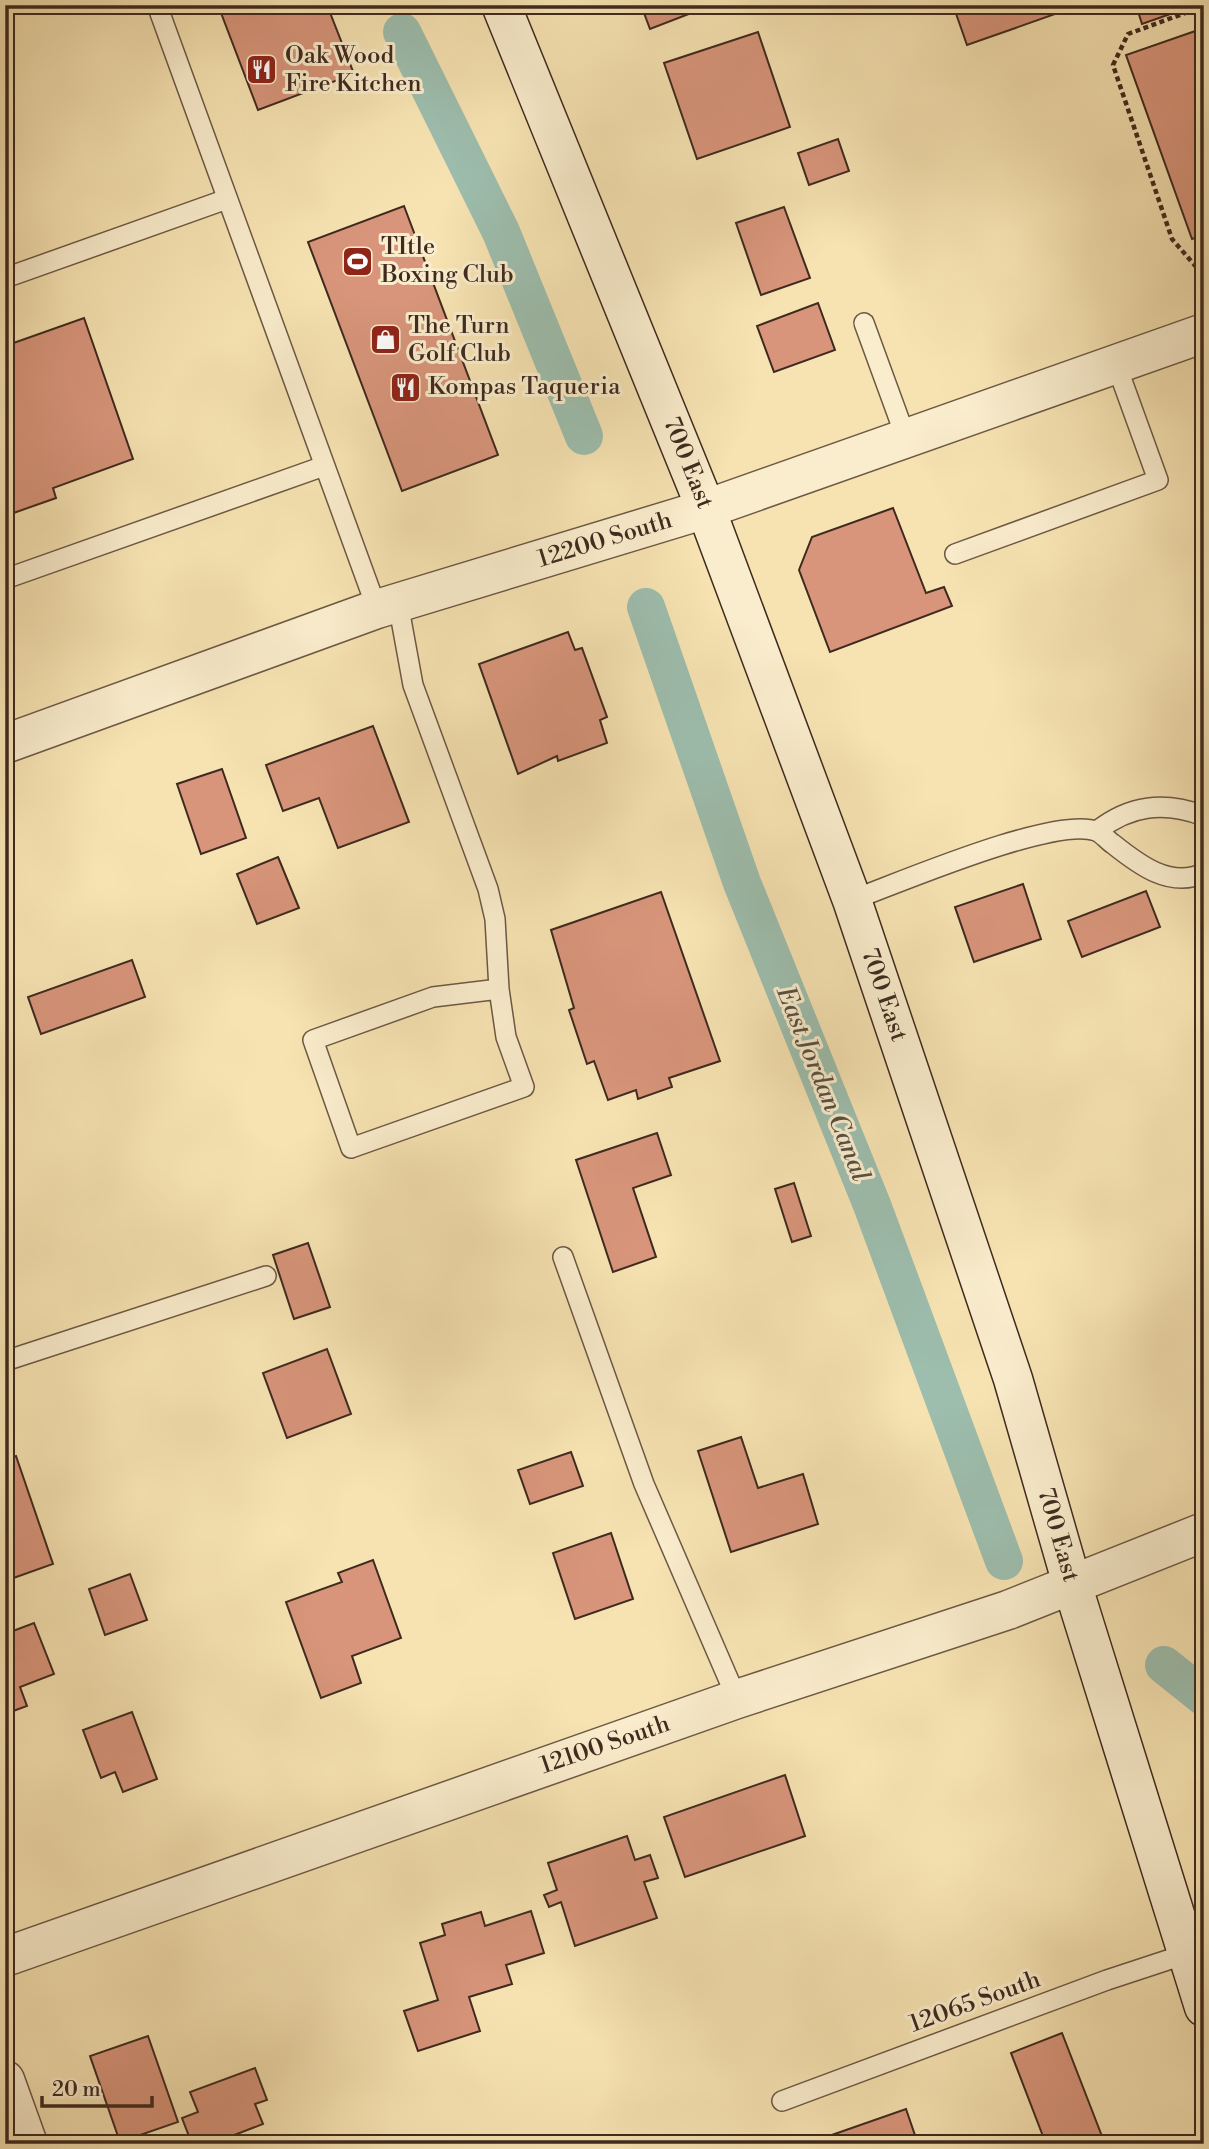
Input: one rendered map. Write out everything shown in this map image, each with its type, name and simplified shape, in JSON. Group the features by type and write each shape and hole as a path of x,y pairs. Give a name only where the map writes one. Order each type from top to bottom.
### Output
{"street":[{"name":"700 East","path":"501,5 706,509 852,900 1013,1379 1072,1584 1204,2007"},
{"name":"12200 South","path":"5,744 387,606 706,509 1204,334"},
{"name":"12100 South","path":"5,1957 737,1699 1008,1610 1204,1532"},
{"path":"5,2080 28,2144"}],"lane":[{"path":"157,5 324,466 387,606 488,889 495,919 499,989 506,1037 524,1087 351,1148 313,1040 433,997 499,989"},
{"path":"5,278 227,199"},
{"path":"864,323 905,438"},
{"path":"954,554 1158,480 1116,364"},
{"path":"5,579 324,466"},
{"path":"1097,831 1123,814 1146,807 1173,807 1204,816"},
{"path":"852,900 1031,837 1067,830 1097,831 1155,873 1178,879 1204,873"},
{"path":"564,1257 644,1484 737,1699"},
{"path":"5,1361 266,1276"},
{"name":"12065 South","path":"782,2101 1107,1980 1186,1954"}],"path":[{"path":"1204,6 1128,34 1113,65 1172,239 1204,276"}],"building":[{"path":"218,5 327,5 354,74 258,110"},
{"path":"641,5 712,5 650,29"},
{"path":"953,5 1055,5 1058,13 967,45"},
{"path":"1136,5 1196,5 1142,24"},
{"path":"1204,28 1204,235 1192,239 1126,55"},
{"path":"758,32 790,127 697,159 664,63"},
{"path":"838,139 849,171 809,185 798,153"},
{"path":"404,206 498,455 402,491 308,242"},
{"path":"784,207 810,278 761,295 736,223"},
{"path":"818,303 835,350 774,372 757,326"},
{"path":"84,318 133,459 53,488 56,498 5,516 5,346"},
{"path":"893,508 926,593 944,587 952,606 830,652 799,570 812,537"},
{"path":"568,632 575,650 582,648 607,717 600,720 607,743 558,761 557,756 518,774 479,664"},
{"path":"373,726 409,822 338,848 319,798 283,811 266,765"},
{"path":"222,769 246,838 201,854 177,784"},
{"path":"278,857 299,908 257,924 237,874"},
{"path":"1023,884 1041,939 974,962 955,907"},
{"path":"1146,891 1160,927 1082,957 1068,921"},
{"path":"661,892 720,1061 669,1078 672,1087 638,1099 636,1090 608,1100 594,1061 587,1064 569,1010 574,1008 551,930"},
{"path":"132,960 145,997 41,1034 28,997"},
{"path":"657,1133 671,1175 633,1188 656,1257 613,1272 576,1160"},
{"path":"794,1183 811,1236 792,1242 775,1189"},
{"path":"308,1243 330,1307 294,1319 273,1255"},
{"path":"327,1349 351,1414 287,1438 263,1373"},
{"path":"741,1437 758,1488 803,1474 818,1524 731,1552 698,1451"},
{"path":"571,1452 583,1486 530,1504 518,1470"},
{"path":"16,1456 53,1564 5,1581 5,1460"},
{"path":"611,1533 633,1599 575,1619 553,1553"},
{"path":"373,1560 401,1638 352,1656 361,1683 321,1698 286,1602 342,1582 338,1573"},
{"path":"130,1574 147,1620 105,1635 89,1589"},
{"path":"34,1623 54,1674 20,1687 27,1706 5,1714 5,1661 8,1660 5,1634"},
{"path":"132,1712 157,1779 123,1792 115,1772 101,1778 83,1730"},
{"path":"785,1775 805,1836 685,1877 664,1817"},
{"path":"627,1836 635,1860 650,1855 658,1878 644,1882 657,1918 575,1946 561,1902 549,1907 544,1895 557,1890 548,1863"},
{"path":"531,1911 544,1953 506,1965 512,1984 469,1997 480,2031 418,2051 404,2011 438,2000 420,1943 445,1935 442,1924 481,1912 485,1926"},
{"path":"1062,2033 1105,2144 1046,2144 1011,2053"},
{"path":"148,2036 178,2122 120,2142 90,2056"},
{"path":"255,2068 267,2100 255,2104 263,2124 211,2144 192,2144 182,2118 198,2112 190,2092"},
{"path":"906,2109 918,2144 806,2144"}],"waterway":[{"name":"East Jordan Canal","path":"402,32 501,232 584,436"},
{"name":"East Jordan Canal","path":"646,607 742,883 872,1205 1004,1561"},
{"name":"East Jordan Canal","path":"1164,1665 1204,1697"}],"place":[{"name":"Oak Wood Fire Kitchen","path":"262,70"},
{"name":"TItle Boxing Club","path":"358,261"},
{"name":"The Turn Golf Club","path":"385,340"},
{"name":"Kompas Taqueria","path":"405,387"}]}
